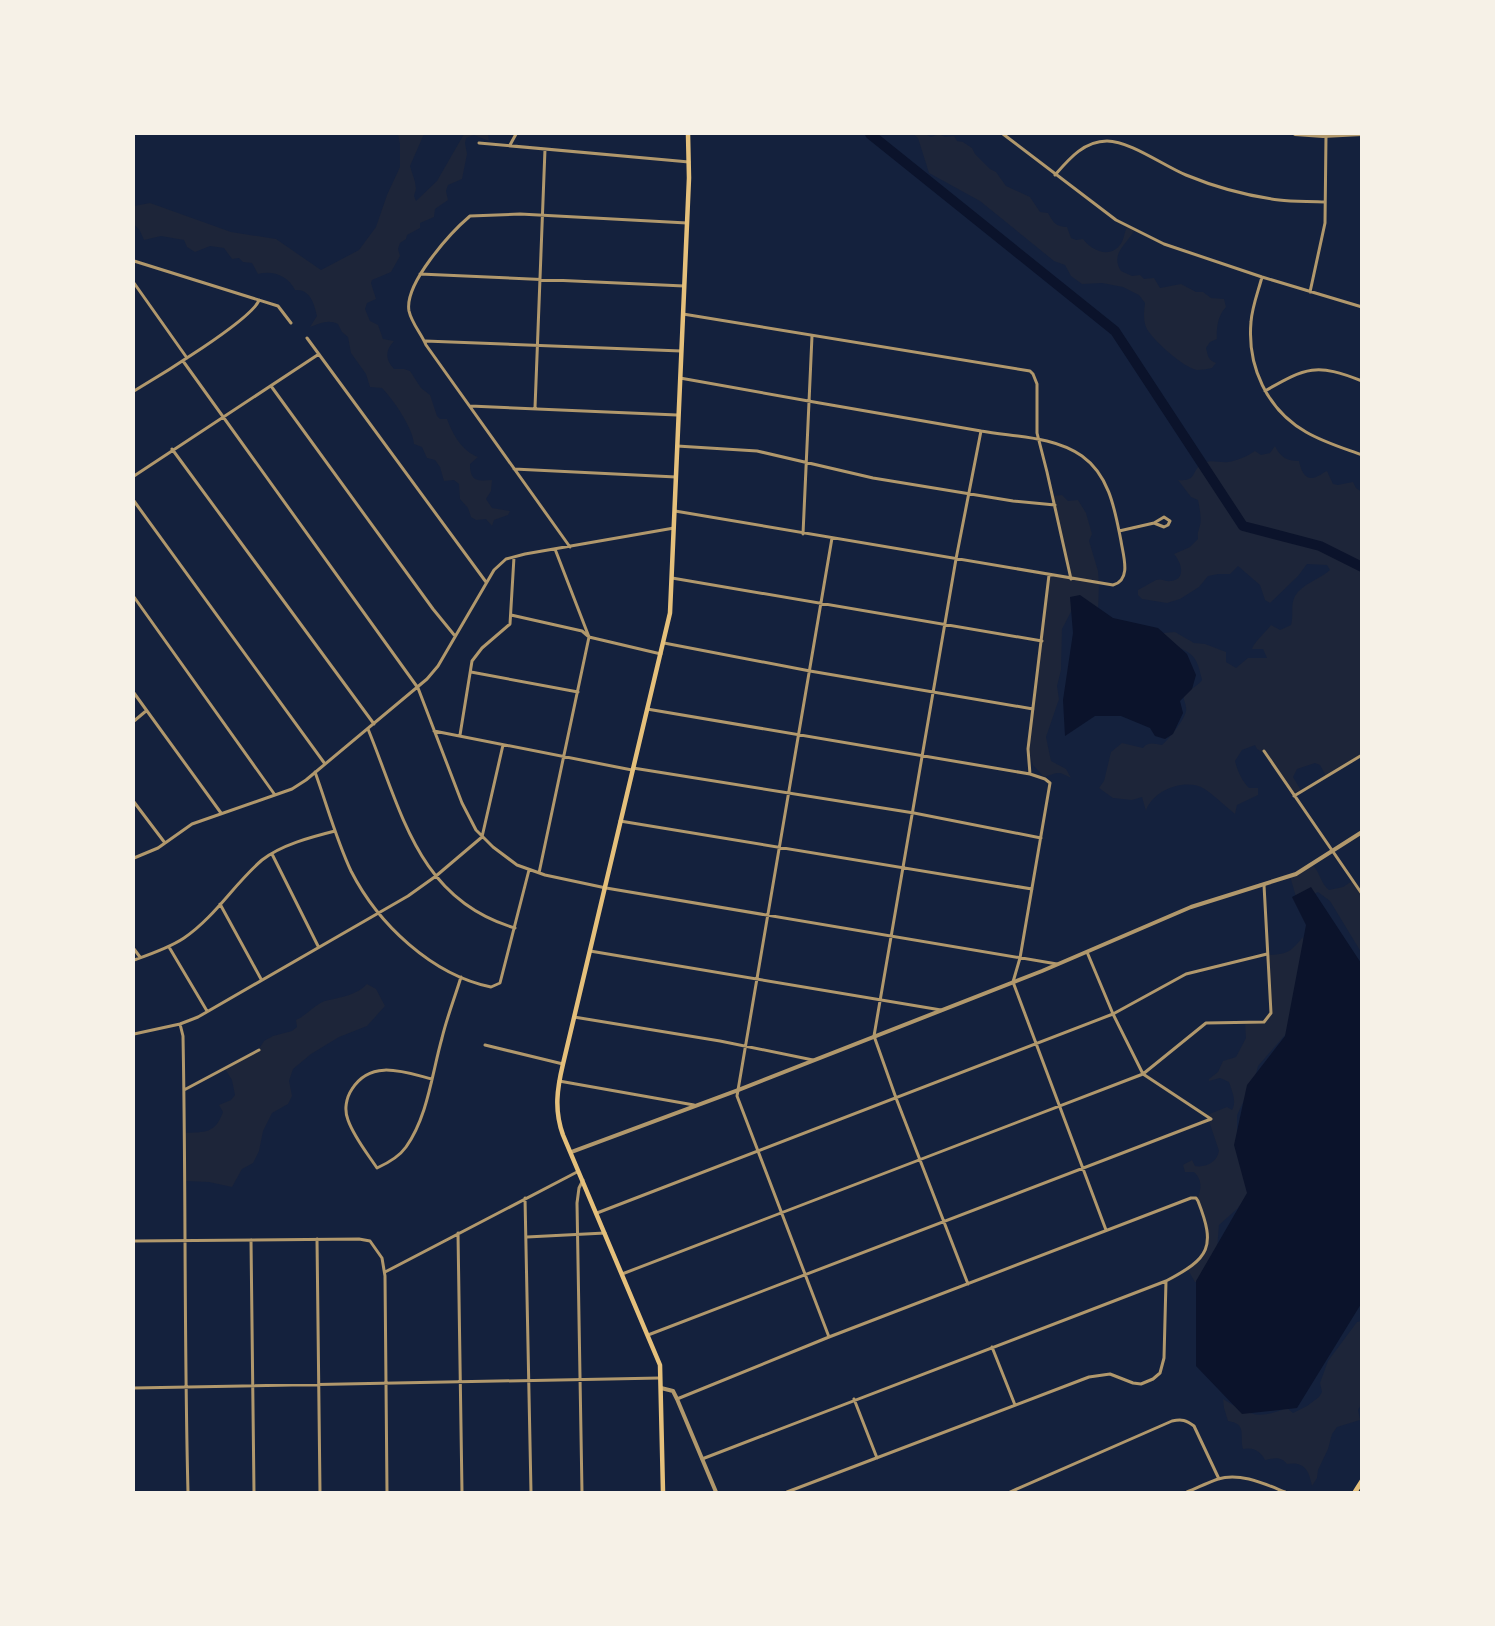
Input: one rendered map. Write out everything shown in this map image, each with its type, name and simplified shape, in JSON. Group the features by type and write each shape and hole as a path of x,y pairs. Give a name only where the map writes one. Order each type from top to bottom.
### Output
{"main road":[{"path":"663,1492 660,1365 571,1152 559,1121 556,1103 563,1064 670,613 687,223 688,134"},
{"path":"1355,1492 1361,1484"}],"street":[{"path":"510,145 516,134"},
{"path":"1003,134 1116,220 1164,244 1362,307"},
{"path":"1294,134 1362,134"},
{"path":"1310,292 1325,223 1326,135"},
{"path":"1055,175 1081,149 1096,142 1109,141 1127,145 1187,176 1232,190 1279,200 1325,202"},
{"path":"479,143 689,162"},
{"path":"535,408 545,149"},
{"path":"570,547 424,340 411,318 408,302 414,283 470,216 520,214 687,223"},
{"path":"134,261 278,306 291,323"},
{"path":"420,274 684,286"},
{"path":"1262,277 1251,321 1251,351 1265,392 1282,414 1305,432 1362,455"},
{"path":"134,283 188,358"},
{"path":"134,391 188,358 256,308 260,300"},
{"path":"683,314 1030,371 1037,384 1038,439 1071,579"},
{"path":"803,534 812,336"},
{"path":"307,338 486,582"},
{"path":"424,340 681,351"},
{"path":"134,476 319,354"},
{"path":"183,361 418,688 462,803 476,830 517,865 539,873 606,888 1059,964"},
{"path":"1265,392 1305,371 1316,369 1325,369 1362,381"},
{"path":"675,512 1071,579 1113,585 1118,584 1124,577 1125,567 1119,531 1106,483 1083,456 1067,447 1038,439 810,402 680,378"},
{"path":"272,386 433,609 455,636"},
{"path":"470,406 677,415"},
{"path":"968,1284 919,1160 874,1036 933,692 981,431"},
{"path":"677,446 757,451 873,478 1013,501 1055,505"},
{"path":"172,449 374,724"},
{"path":"514,469 676,477"},
{"path":"134,501 325,764"},
{"path":"1119,531 1154,523 1164,517 1170,521 1164,527 1154,523"},
{"path":"134,858 151,852 187,826 292,789 325,764 418,688 438,666 486,582 502,562 514,556 675,528"},
{"path":"829,1337 737,1096 832,538"},
{"path":"539,873 589,637 555,549"},
{"path":"459,735 472,661 475,655 510,624 514,556"},
{"path":"1030,774 1028,749 1049,575"},
{"path":"672,578 1042,641"},
{"path":"134,597 275,795"},
{"path":"511,615 582,631 589,637 661,654"},
{"path":"663,643 810,671 1033,708"},
{"path":"471,672 578,692"},
{"path":"134,693 221,813"},
{"path":"647,709 1030,774 1045,778 1050,783 1020,958 1013,982 1106,1230"},
{"path":"134,721 146,711"},
{"path":"368,729 412,840 436,876 464,904 489,920 515,928"},
{"path":"434,731 633,769 914,813 1041,838"},
{"path":"134,1034 180,1024 207,1011 418,890 436,876 483,837 503,745"},
{"path":"1264,751 1362,894"},
{"path":"1294,796 1362,755"},
{"path":"315,772 351,871 378,913 410,945 427,958 461,976 495,987 502,980 529,870"},
{"path":"134,802 165,843"},
{"path":"620,821 1032,889"},
{"path":"134,960 169,947 192,931 262,861 272,854 335,831"},
{"path":"571,1152 738,1090 1059,964 1191,907 1264,885 1307,868 1362,832"},
{"path":"272,854 318,946"},
{"path":"622,1274 1143,1074 1206,1023 1264,1022 1271,1013 1264,885"},
{"path":"219,904 261,979"},
{"path":"169,947 207,1011"},
{"path":"134,949 140,957"},
{"path":"590,951 942,1010"},
{"path":"648,1335 1211,1119 1143,1074 1113,1014 1087,952"},
{"path":"597,1214 757,1150 1113,1014 1186,974 1267,954"},
{"path":"432,1079 394,1069 381,1070 370,1073 350,1092 346,1107 348,1122 377,1168 386,1164 406,1147 420,1119 432,1079 442,1038 461,976"},
{"path":"574,1017 746,1046 813,1060"},
{"path":"180,1024 183,1036 184,1090 188,1492"},
{"path":"485,1045 563,1064"},
{"path":"184,1090 259,1050"},
{"path":"559,1082 694,1105"},
{"path":"385,1272 579,1171"},
{"path":"582,1492 578,1197 583,1180"},
{"path":"525,1198 531,1492"},
{"path":"677,1399 829,1337 1106,1230 1196,1198 1209,1232 1206,1248 1193,1265 1166,1281 702,1459"},
{"path":"458,1233 462,1492"},
{"path":"526,1237 605,1233"},
{"path":"134,1242 317,1239 370,1241 382,1258 385,1272 387,1492"},
{"path":"317,1239 320,1492"},
{"path":"251,1240 254,1492"},
{"path":"788,1492 1099,1374 1110,1374 1138,1384 1145,1383 1157,1376 1162,1368 1166,1281"},
{"path":"992,1347 1015,1405"},
{"path":"134,1388 661,1378"},
{"path":"661,1388 672,1391 677,1399 716,1492"},
{"path":"854,1399 877,1458"},
{"path":"1010,1492 1172,1421 1181,1420 1187,1420 1194,1426 1218,1479"},
{"path":"1187,1492 1218,1479 1231,1477 1244,1478 1285,1492"}],"shaded area":[{"path":"398,134 424,134 410,166 415,182 416,201 437,181 464,134 488,134 489,141 474,135 466,138 467,154 462,179 448,185 446,191 448,200 435,209 434,217 420,223 420,228 407,235 406,239 400,243 398,249 400,256 391,272 372,280 376,299 367,303 365,309 370,321 378,325 383,339 394,341 388,351 391,366 394,369 410,371 421,388 430,395 437,416 440,419 447,419 459,442 467,451 478,457 470,464 473,477 479,480 492,480 491,491 486,499 492,508 510,511 508,515 494,520 492,526 486,519 476,520 471,517 468,508 460,499 459,484 454,480 444,481 440,467 435,460 427,458 422,447 414,444 406,422 392,399 382,388 370,387 366,374 351,353 348,337 338,324 327,322 310,327 317,316 308,294 295,290 280,275 258,274 252,263 243,262 239,258 232,259 224,248 210,246 195,252 187,247 184,240 161,236 144,240 134,224 134,206 150,203 231,232 276,239 321,270 359,250 376,227 400,167"},
{"path":"913,134 925,134 931,137 939,134 945,137 954,136 957,141 972,148 990,169 996,172 1006,186 1030,197 1040,212 1048,213 1055,223 1067,227 1071,238 1083,239 1095,249 1111,252 1121,243 1127,227 1134,231 1118,255 1117,260 1121,271 1132,276 1140,275 1144,279 1154,278 1160,288 1181,284 1196,292 1203,292 1211,298 1224,299 1226,307 1218,322 1217,339 1210,342 1206,348 1210,359 1216,363 1212,368 1199,370 1184,364 1168,352 1149,332 1144,321 1145,303 1139,295 1123,287 1102,283 1082,284 1071,276 1065,265 1054,261 980,201 929,173 918,138"},
{"path":"1275,446 1284,458 1299,461 1307,477 1314,478 1327,471 1333,484 1353,482 1362,492 1361,755 1327,778 1320,765 1315,763 1297,769 1293,777 1302,792 1295,796 1265,754 1255,745 1242,750 1235,761 1237,768 1249,788 1258,788 1258,795 1237,805 1235,814 1205,789 1193,785 1169,788 1154,798 1146,811 1142,797 1132,800 1113,798 1099,788 1104,781 1111,752 1122,743 1143,748 1149,744 1162,745 1185,715 1183,696 1202,680 1193,656 1170,645 1163,633 1175,632 1194,643 1205,644 1226,652 1226,662 1236,668 1248,658 1267,658 1263,649 1252,649 1255,643 1271,625 1280,630 1291,625 1295,596 1302,588 1330,570 1327,565 1307,564 1270,603 1265,600 1260,585 1238,566 1230,574 1208,576 1199,587 1180,599 1167,603 1142,599 1138,595 1138,590 1156,580 1176,580 1181,570 1174,554 1190,547 1198,539 1201,520 1198,500 1191,497 1178,480 1189,479 1197,468 1207,462 1231,461 1255,451 1261,455 1270,453"},
{"path":"1062,495 1068,501 1078,500 1086,513 1092,534 1089,541 1098,571 1099,584 1098,613 1074,606 1062,629 1061,670 1057,686 1059,699 1046,737 1051,761 1066,769 1071,778 1059,773 1044,777 1033,765 1028,748 1039,643 1049,576 1070,578 1051,496"},
{"path":"1080,595 1113,618 1158,628 1187,654 1196,675 1192,689 1180,701 1183,713 1173,734 1165,739 1155,736 1150,728 1121,716 1095,716 1065,736 1063,700 1073,633 1070,597"},
{"path":"1313,865 1329,890 1343,887 1352,881 1361,895 1361,952 1330,901 1318,892 1304,898 1296,897 1290,876"},
{"path":"1311,887 1361,963 1362,1298 1361,1304 1297,1408 1242,1414 1196,1366 1196,1281 1247,1193 1234,1145 1247,1085 1285,1036 1306,925 1292,897"},
{"path":"1303,937 1303,949 1286,1034 1258,1066 1255,1078 1237,1115 1237,1130 1247,1195 1238,1208 1219,1225 1217,1250 1201,1284 1195,1282 1188,1270 1196,1263 1204,1246 1205,1227 1197,1199 1200,1184 1197,1175 1194,1172 1185,1172 1183,1165 1192,1160 1195,1166 1207,1165 1218,1155 1219,1151 1207,1115 1227,1107 1232,1110 1234,1100 1229,1082 1220,1078 1209,1081 1209,1079 1218,1072 1223,1061 1236,1057 1246,1038 1245,1024 1265,1021 1271,1013 1268,955 1289,951"},
{"path":"367,984 376,989 385,1006 367,1026 339,1037 311,1054 293,1069 289,1081 292,1096 288,1104 272,1113 263,1131 259,1151 253,1163 242,1169 232,1187 209,1182 185,1181 184,1133 203,1132 213,1128 223,1112 219,1105 231,1100 235,1095 232,1080 225,1069 259,1049 264,1041 292,1031 297,1027 296,1020 320,1003 354,993"},
{"path":"1361,1321 1362,1403 1358,1410 1360,1420 1337,1427 1332,1434 1312,1486 1308,1472 1302,1466 1287,1464 1277,1458 1265,1460 1256,1450 1243,1449 1242,1431 1238,1425 1228,1421 1223,1399 1240,1409 1260,1415 1287,1408 1293,1413 1307,1406 1322,1392 1320,1383 1328,1361 1357,1322"}],"waterway":[{"path":"870,134 1115,331 1243,526 1320,546 1362,567"}]}
